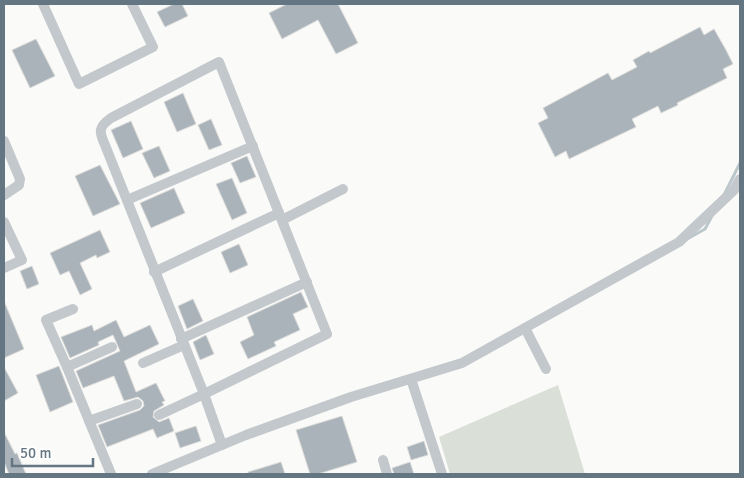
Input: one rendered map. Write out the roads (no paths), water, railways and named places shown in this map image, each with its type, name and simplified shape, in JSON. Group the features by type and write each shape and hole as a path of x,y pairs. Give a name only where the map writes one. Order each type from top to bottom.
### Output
{"street":[{"path":"42,4 78,84 153,48 132,4"},
{"path":"160,415 204,394 327,334 219,62 103,124 101,135 204,394 222,445"},
{"path":"4,142 20,179 19,185 4,195"},
{"path":"127,200 253,146"},
{"path":"152,474 174,470 222,445 352,397 462,363 679,242 734,190 740,179"},
{"path":"154,272 343,189"},
{"path":"4,222 22,260 4,268"},
{"path":"143,363 307,282"},
{"path":"72,309 46,320 111,474"},
{"path":"525,328 546,369"},
{"path":"67,367 112,347"},
{"path":"411,379 442,474"},
{"path":"89,421 137,404"},
{"path":"383,460 387,474"}],"waterway":[{"path":"724,195 740,163"},
{"path":"689,238 705,229 712,216"}]}
